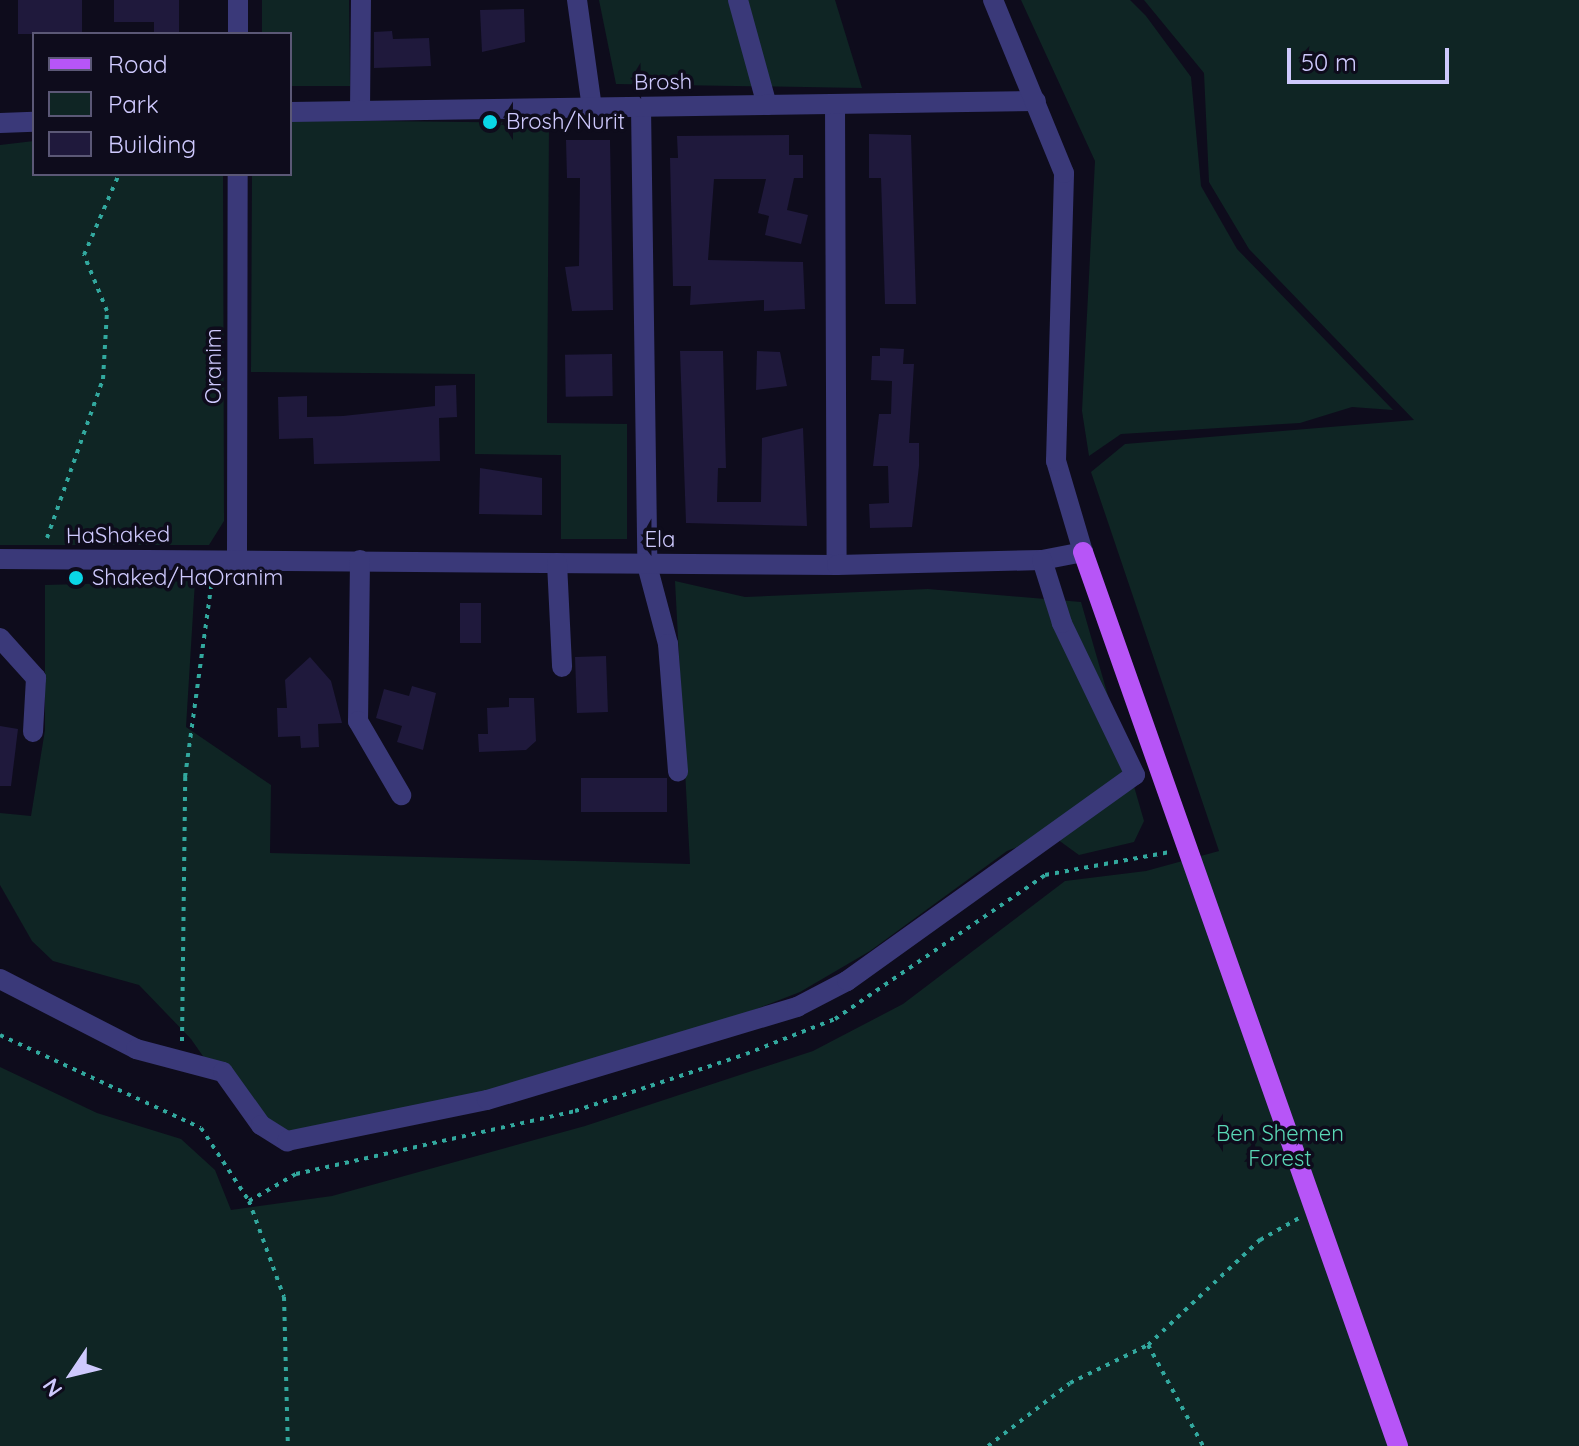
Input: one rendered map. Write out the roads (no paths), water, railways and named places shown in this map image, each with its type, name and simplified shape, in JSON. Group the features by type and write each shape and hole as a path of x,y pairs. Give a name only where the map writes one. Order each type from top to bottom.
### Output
{"main road":[{"path":"1083,552 1312,1211 1398,1446"}],"street":[{"path":"238,0 238,32"},
{"path":"360,111 361,0"},
{"path":"577,0 592,108"},
{"path":"738,0 767,105"},
{"path":"993,0 1064,173 1056,461 1083,552"},
{"name":"Brosh","path":"292,112 1036,101"},
{"path":"835,104 837,565"},
{"path":"641,107 647,565 668,644 678,772"},
{"path":"0,123 32,122"},
{"name":"Oranim","path":"237,557 238,176"},
{"name":"Ela","path":"237,557 647,565 837,565 1042,560 1083,552"},
{"name":"HaShaked","path":"0,559 237,557"},
{"path":"360,560 358,721 401,795"},
{"path":"0,979 70,1019 182,1064 223,1072 273,1136 329,1136 487,1100 732,1027 847,981 1135,775 1062,623 1042,560"},
{"path":"557,563 562,667"},
{"path":"0,638 36,678 33,732"}],"place":[{"name":"Brosh/Nurit","path":"490,122"},
{"name":"Shaked/HaOranim","path":"76,578"}],"park label":[{"name":"Ben Shemen Forest","path":"1280,1146"}]}
